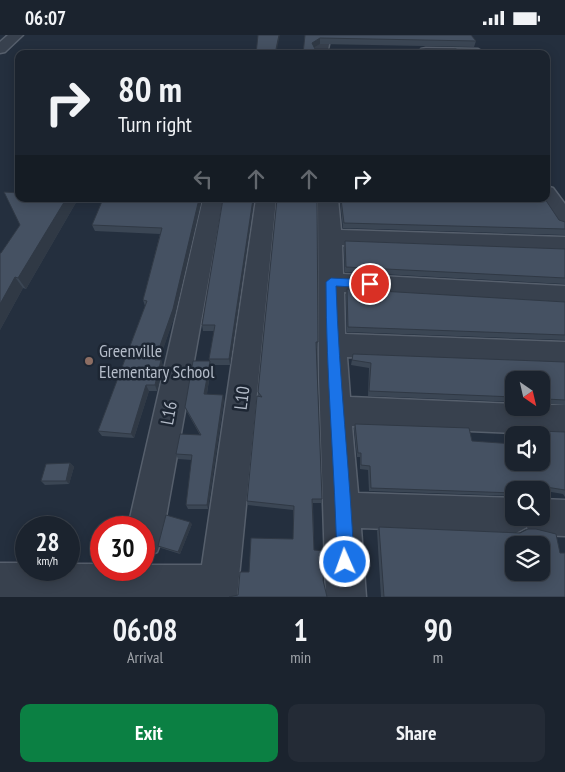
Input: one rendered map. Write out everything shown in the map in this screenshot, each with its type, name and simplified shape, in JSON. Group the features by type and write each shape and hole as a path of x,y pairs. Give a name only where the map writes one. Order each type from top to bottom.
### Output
{"street":[{"path":"0,49 16,35"},
{"path":"468,36 477,50"},
{"path":"324,42 338,50"},
{"path":"550,190 565,191"},
{"path":"550,196 565,220"},
{"name":"L16","path":"149,516 212,202"},
{"name":"L10","path":"218,591 266,202"},
{"path":"328,202 332,237 332,345 344,511 346,597"},
{"path":"332,237 565,245"},
{"path":"331,282 565,296"},
{"path":"332,345 565,354"},
{"path":"336,411 565,420"},
{"path":"344,511 505,516"},
{"path":"550,517 565,517"},
{"path":"0,582 90,579"},
{"path":"155,580 218,591"}],"building":[{"path":"258,35 279,35 276,50 256,50"},
{"path":"305,35 471,35 476,41 320,38 312,43 315,49 458,50 303,50"},
{"path":"4,192 15,193 15,202 64,202 18,278 15,277 0,304 0,253 20,225"},
{"path":"102,202 198,202 173,309 155,360 161,360 155,385 146,385 131,434 98,431 147,301 143,300 162,228 92,225"},
{"path":"222,202 253,202 229,359 209,359 215,325 202,325"},
{"path":"277,202 317,202 318,342 316,342 322,499 312,499 314,550 324,551 323,580 327,597 229,597 238,595 240,572 249,572 251,538 293,539 294,506 247,501 257,396 262,397 258,392"},
{"path":"341,202 547,202 559,220 565,222 565,229 344,223"},
{"path":"345,241 565,249 565,278 346,267"},
{"path":"347,289 565,302 565,335 348,327"},
{"path":"353,354 565,362 565,400 550,399 550,371 505,371 505,397 369,391 371,363 352,360"},
{"path":"193,361 210,361 204,394 223,395 207,505 186,505 192,455 176,454 180,434 201,435 185,407"},
{"path":"355,424 469,428 472,441 505,443 505,471 550,471 550,431 565,432 565,490 550,488 550,481 505,481 505,493 371,488 370,466 361,465 361,453 358,453"},
{"path":"70,463 66,481 41,481 46,464"},
{"path":"166,515 190,522 178,552 158,546"},
{"path":"379,527 520,533 528,529 536,529 556,534 560,553 565,553 565,597 384,597"}],"place":[{"name":"Greenville Elementary School","path":"89,361"}],"route":[{"path":"345,562 344,511 332,345 331,282 370,284"}]}
